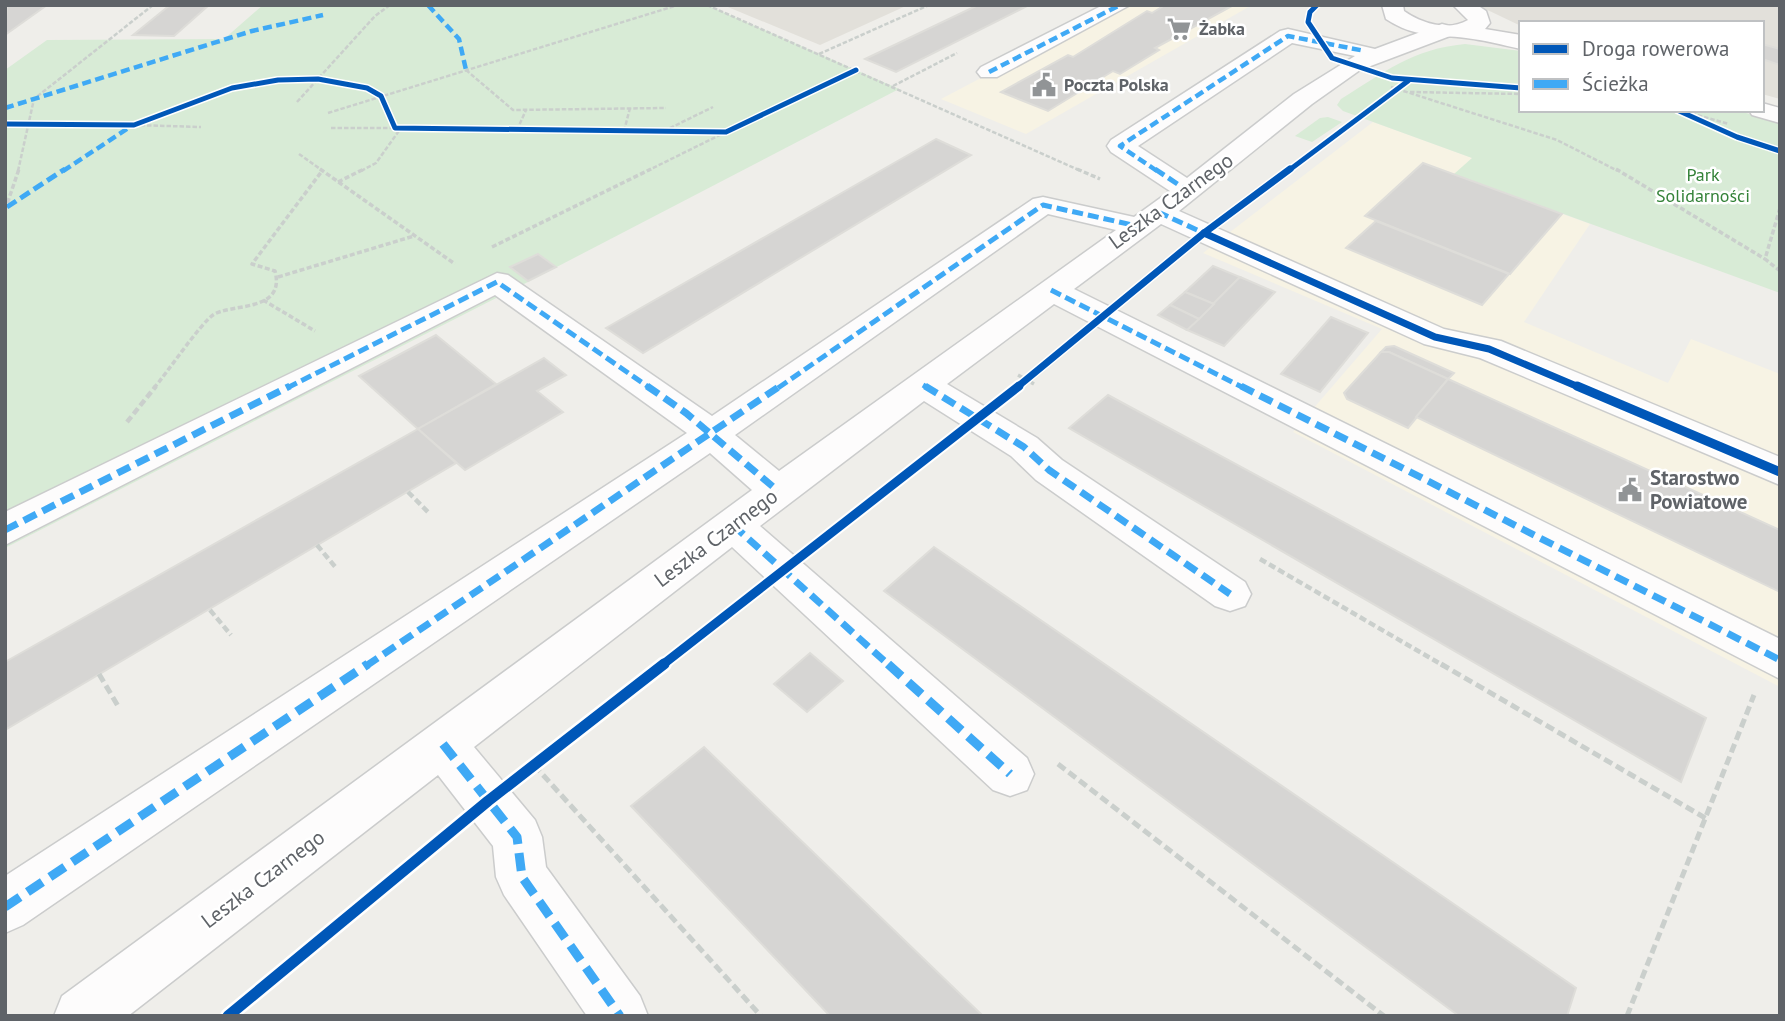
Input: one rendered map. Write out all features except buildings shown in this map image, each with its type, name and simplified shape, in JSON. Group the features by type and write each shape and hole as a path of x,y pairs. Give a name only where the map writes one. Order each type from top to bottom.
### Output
{"street":[{"path":"989,72 1120,5"},
{"path":"1392,5 1394,14 1407,23 1462,22 1519,36"},
{"path":"1462,22 1519,41"},
{"name":"Leszka Czarnego","path":"1354,62 1462,22"},
{"name":"Leszka Czarnego","path":"82,1016 778,491 1161,210 1407,23"},
{"path":"1161,210 1121,146 1287,36 1354,62"},
{"path":"5,907 709,434 1043,205 1161,210 1435,337 1489,349 1780,472"},
{"path":"5,530 497,282 686,413 778,491"},
{"path":"1051,290 1775,658"},
{"path":"923,385 1024,447 1049,470 1230,594"},
{"path":"733,525 1010,774"},
{"path":"443,744 517,837 522,877 620,1016"}],"path":[{"path":"5,210 25,150 34,99 153,5"},
{"path":"297,102 313,79 375,16 390,5"},
{"path":"328,113 384,99 466,70 678,5"},
{"path":"707,5 1107,182"},
{"path":"819,54 929,5"},
{"path":"1354,62 1408,81 1519,88"},
{"path":"1354,62 1402,90 1557,141 1605,162 1765,259 1780,271"},
{"path":"466,70 513,110 667,108"},
{"path":"313,79 331,80"},
{"path":"1402,90 1408,81"},
{"path":"367,88 384,99"},
{"path":"1387,97 1402,90 1519,94"},
{"path":"664,131 713,107"},
{"path":"624,131 630,108"},
{"path":"517,130 526,110"},
{"path":"1682,112 1727,133"},
{"path":"391,113 398,128"},
{"path":"134,125 162,114"},
{"path":"134,125 201,127"},
{"path":"331,128 398,128"},
{"path":"337,182 376,163 398,128"},
{"path":"492,247 726,132"},
{"path":"299,154 488,287"},
{"path":"278,277 267,266 252,264 322,171"},
{"path":"1765,259 1780,208"},
{"path":"278,277 414,236"},
{"path":"121,428 214,314 231,313 263,300 277,285 278,277"},
{"path":"263,300 317,332"},
{"path":"979,419 1037,370"},
{"path":"408,492 428,512"},
{"path":"317,545 337,569"},
{"path":"1254,555 1707,819"},
{"path":"209,610 230,635"},
{"path":"1627,1016 1775,658"},
{"path":"99,674 118,706"},
{"path":"488,801 545,757"},
{"path":"1056,763 1384,1016"},
{"path":"534,765 761,1016"}],"shaded area":[{"path":"723,5 908,5 820,45"},
{"path":"1120,5 1252,5 1026,134 941,99"},
{"path":"1477,5 1780,5 1780,99 1764,95 1764,21 1519,21 1519,25"},
{"path":"1373,122 1472,158 1455,175 1590,224 1524,322 1668,383 1691,339 1780,374 1780,687 1293,432 1382,329 1203,253"}],"green space":[{"path":"263,5 707,5 899,89 524,284 5,548 5,70 47,40 224,39"},
{"name":"Park Solidarności","path":"1465,44 1519,51 1519,112 1743,112 1780,123 1780,293 1454,174 1472,158 1343,111 1337,105 1341,99 1400,63 1446,47"},
{"path":"1328,117 1342,122 1312,142 1295,136 1320,118"}],"marked path":[{"path":"428,5 459,39 466,70"},
{"path":"989,72 1120,5"},
{"path":"5,108 252,31 323,15"},
{"path":"1188,191 1120,146 1288,36 1365,51"},
{"path":"7,207 133,125"},
{"path":"5,907 650,476 1043,205 1137,226"},
{"path":"1158,212 1208,235"},
{"path":"5,530 497,282 686,413 778,491"},
{"path":"1051,290 1780,660"},
{"path":"923,385 1024,447 1049,470 1230,594"},
{"path":"733,525 1010,774"},
{"path":"443,744 517,837 522,877 620,1016"}],"cycle path":[{"path":"1317,5 1310,12 1308,22 1318,41 1332,58 1392,78 1428,83 1519,88"},
{"path":"5,124 134,125 232,88 278,80 318,79 367,88 381,96 395,128 726,132 856,70"},
{"path":"228,1016 488,801 979,419 1204,233 1408,81"},
{"path":"1681,112 1737,137 1780,151"},
{"path":"1204,233 1435,337 1489,349 1780,472"}],"place":[{"name":"Żabka","path":"1179,29"},
{"name":"Poczta Polska","path":"1044,85"},
{"name":"Starostwo Powiatowe","path":"1630,490"}]}
